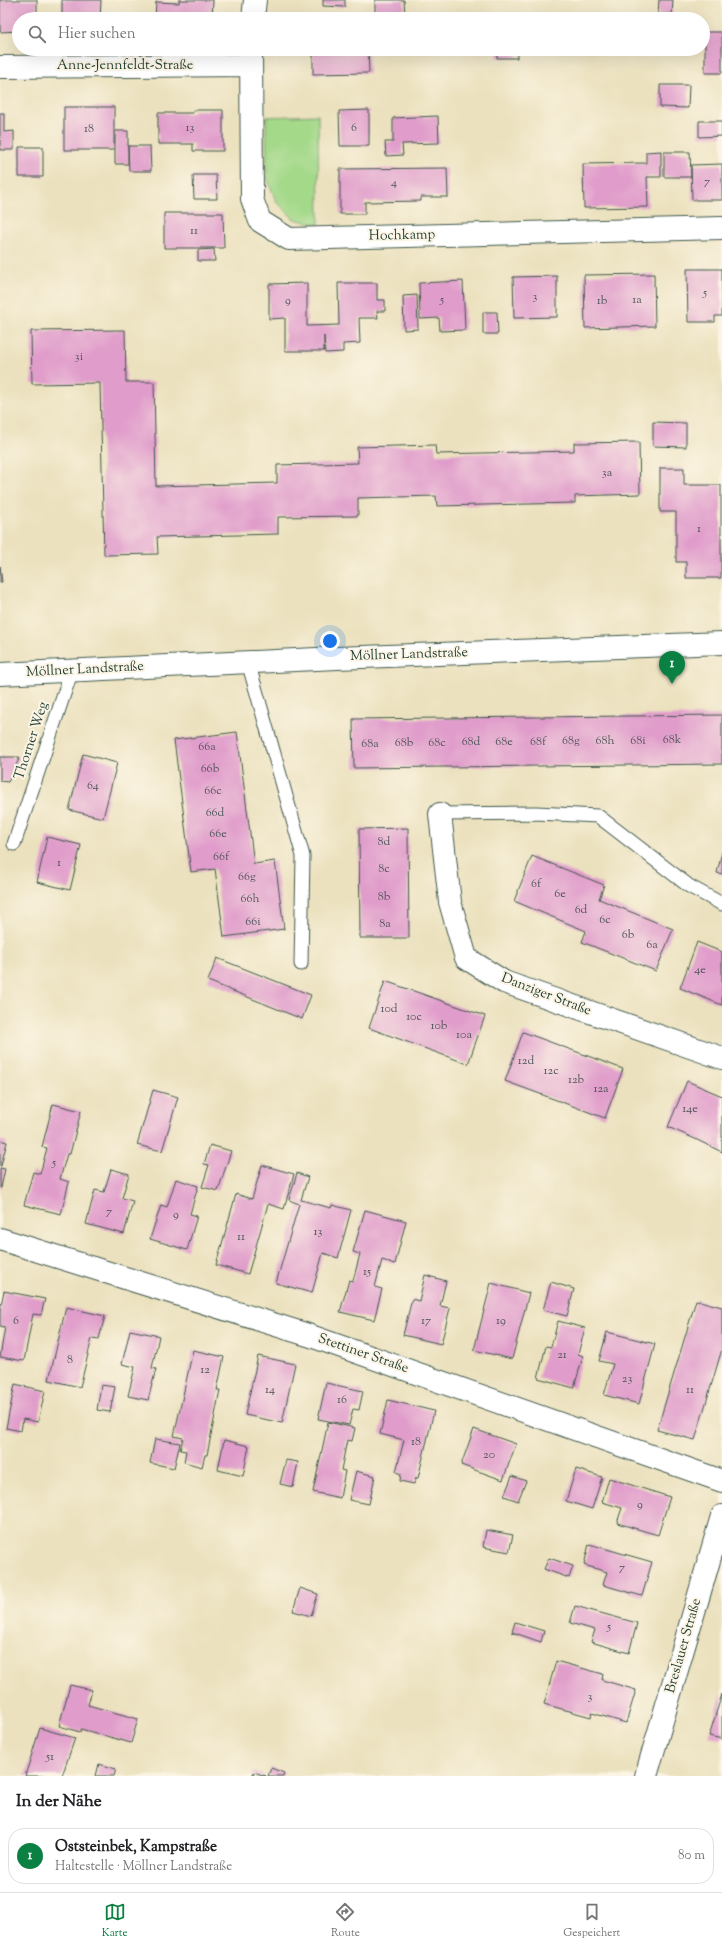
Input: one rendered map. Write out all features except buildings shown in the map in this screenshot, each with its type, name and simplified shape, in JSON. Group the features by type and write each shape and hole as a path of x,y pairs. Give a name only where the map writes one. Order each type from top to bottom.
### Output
{"street":[{"path":"254,12 255,0"},
{"name":"Anne-Jennfeldt-Straße","path":"0,67 251,57"},
{"name":"Hochkamp","path":"251,57 252,199 260,221 289,239 722,228"},
{"name":"Möllner Landstraße","path":"0,674 248,662 722,643"},
{"name":"Danziger Straße","path":"440,814 450,902 466,958 504,982 722,1058"},
{"name":"Stettiner Straße","path":"0,1240 308,1335 722,1481"},
{"name":"Breslauer Straße","path":"646,1776 722,1516"}],"lane":[{"path":"248,662 303,856 301,964"},
{"name":"Thorner Weg","path":"14,844 72,670"},
{"path":"440,814 536,813 598,816 689,886 722,904"}],"green space":[{"path":"318,115 319,225 294,219 276,201 267,178 266,117"}],"place":[{"name":"Oststeinbek, Kampstraße","path":"672,684"}]}
